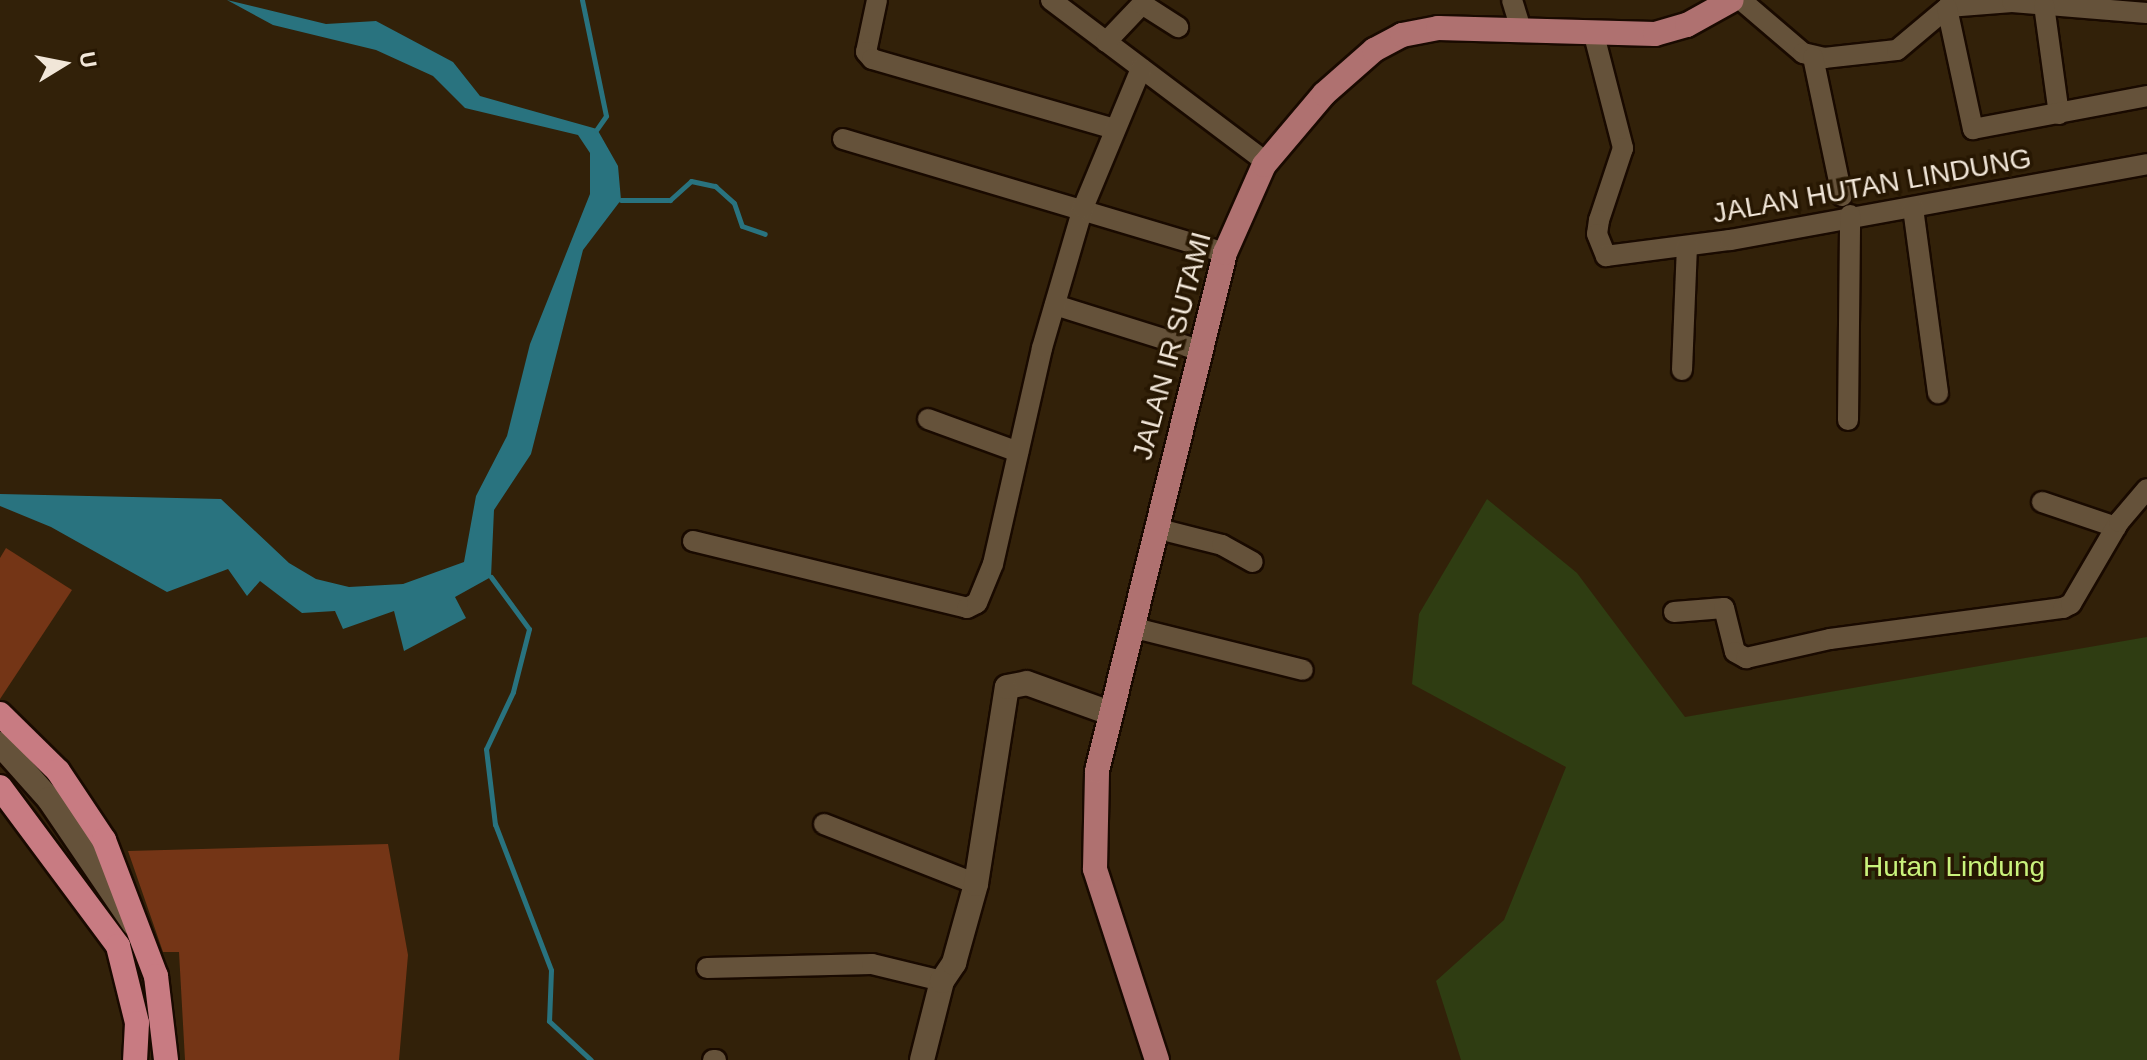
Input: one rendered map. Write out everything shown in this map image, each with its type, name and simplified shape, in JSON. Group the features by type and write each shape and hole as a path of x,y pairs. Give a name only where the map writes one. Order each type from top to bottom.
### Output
{"highway":[{"path":"0,714 32,743 83,804 124,883 156,976 166,1060"},
{"path":"0,787 118,946 137,1023 135,1060"}],"main road":[{"name":"JALAN IR SUTAMI","path":"1157,1060 1095,869 1092,805 1110,713 1225,253 1266,162 1324,94 1393,39 1438,28 1521,29 1594,35 1663,32 1732,0"}],"street":[{"path":"877,0 866,52 872,59 1114,129"},
{"path":"1051,0 1266,162"},
{"path":"1512,0 1521,29"},
{"path":"1741,0 1813,57 1842,196"},
{"path":"1813,57 1897,50 1937,9 1980,3 2147,13"},
{"path":"1106,42 1142,4 1178,27"},
{"path":"2044,5 2059,114"},
{"path":"1937,9 1970,127 2059,114 2147,96"},
{"name":"JALAN HUTAN LINDUNG","path":"1594,35 1623,148 1599,220 1597,234 1606,256 1687,246 1850,215 1913,208 2147,164"},
{"path":"693,541 972,607 993,564 1055,305 1083,208 1141,69"},
{"path":"843,139 1083,208 1225,253"},
{"path":"1913,208 1938,393"},
{"path":"1848,420 1850,215"},
{"path":"1682,370 1687,246"},
{"path":"1055,305 1199,350"},
{"path":"928,419 1018,452"},
{"path":"1674,612 1724,608 1735,652 1746,658 1830,639 2063,608 2071,604 2116,527 2147,489"},
{"path":"2042,502 2116,527"},
{"path":"1155,528 1228,548 1253,562"},
{"path":"1131,627 1303,670"},
{"path":"922,1060 942,981 954,963 976,884 1007,687 1027,683 1110,713"},
{"path":"0,744 49,799 138,929"},
{"path":"0,761 72,855 100,900 118,946"},
{"path":"824,824 976,884"},
{"path":"707,968 872,964 942,981"}],"green space":[{"name":"Hutan Lindung","path":"1487,499 1577,573 1685,717 2147,637 2147,1060 1461,1060 1436,981 1504,920 1566,767 1412,684 1419,614"}],"water":[{"path":"227,0 326,24 376,21 453,62 480,96 597,129 618,166 621,200 583,250 531,454 494,510 491,577 455,597 466,618 404,651 394,611 343,629 335,611 302,613 260,581 247,596 228,569 167,592 51,527 0,506 0,494 221,499 289,563 316,579 349,587 403,584 464,562 476,496 507,436 530,344 590,194 590,153 578,135 465,108 433,76 376,50 273,25"}],"building":[{"path":"6,548 72,590 0,699 0,558"},
{"path":"388,844 408,955 399,1060 185,1060 179,952 163,952 128,851"}],"waterway":[{"path":"582,0 606,116 597,129"},
{"path":"621,200 670,200 691,181 715,186 734,203 742,226 765,234"},
{"path":"491,577 529,629 513,692 486,749 495,824 551,970 549,1021 591,1060"}]}
